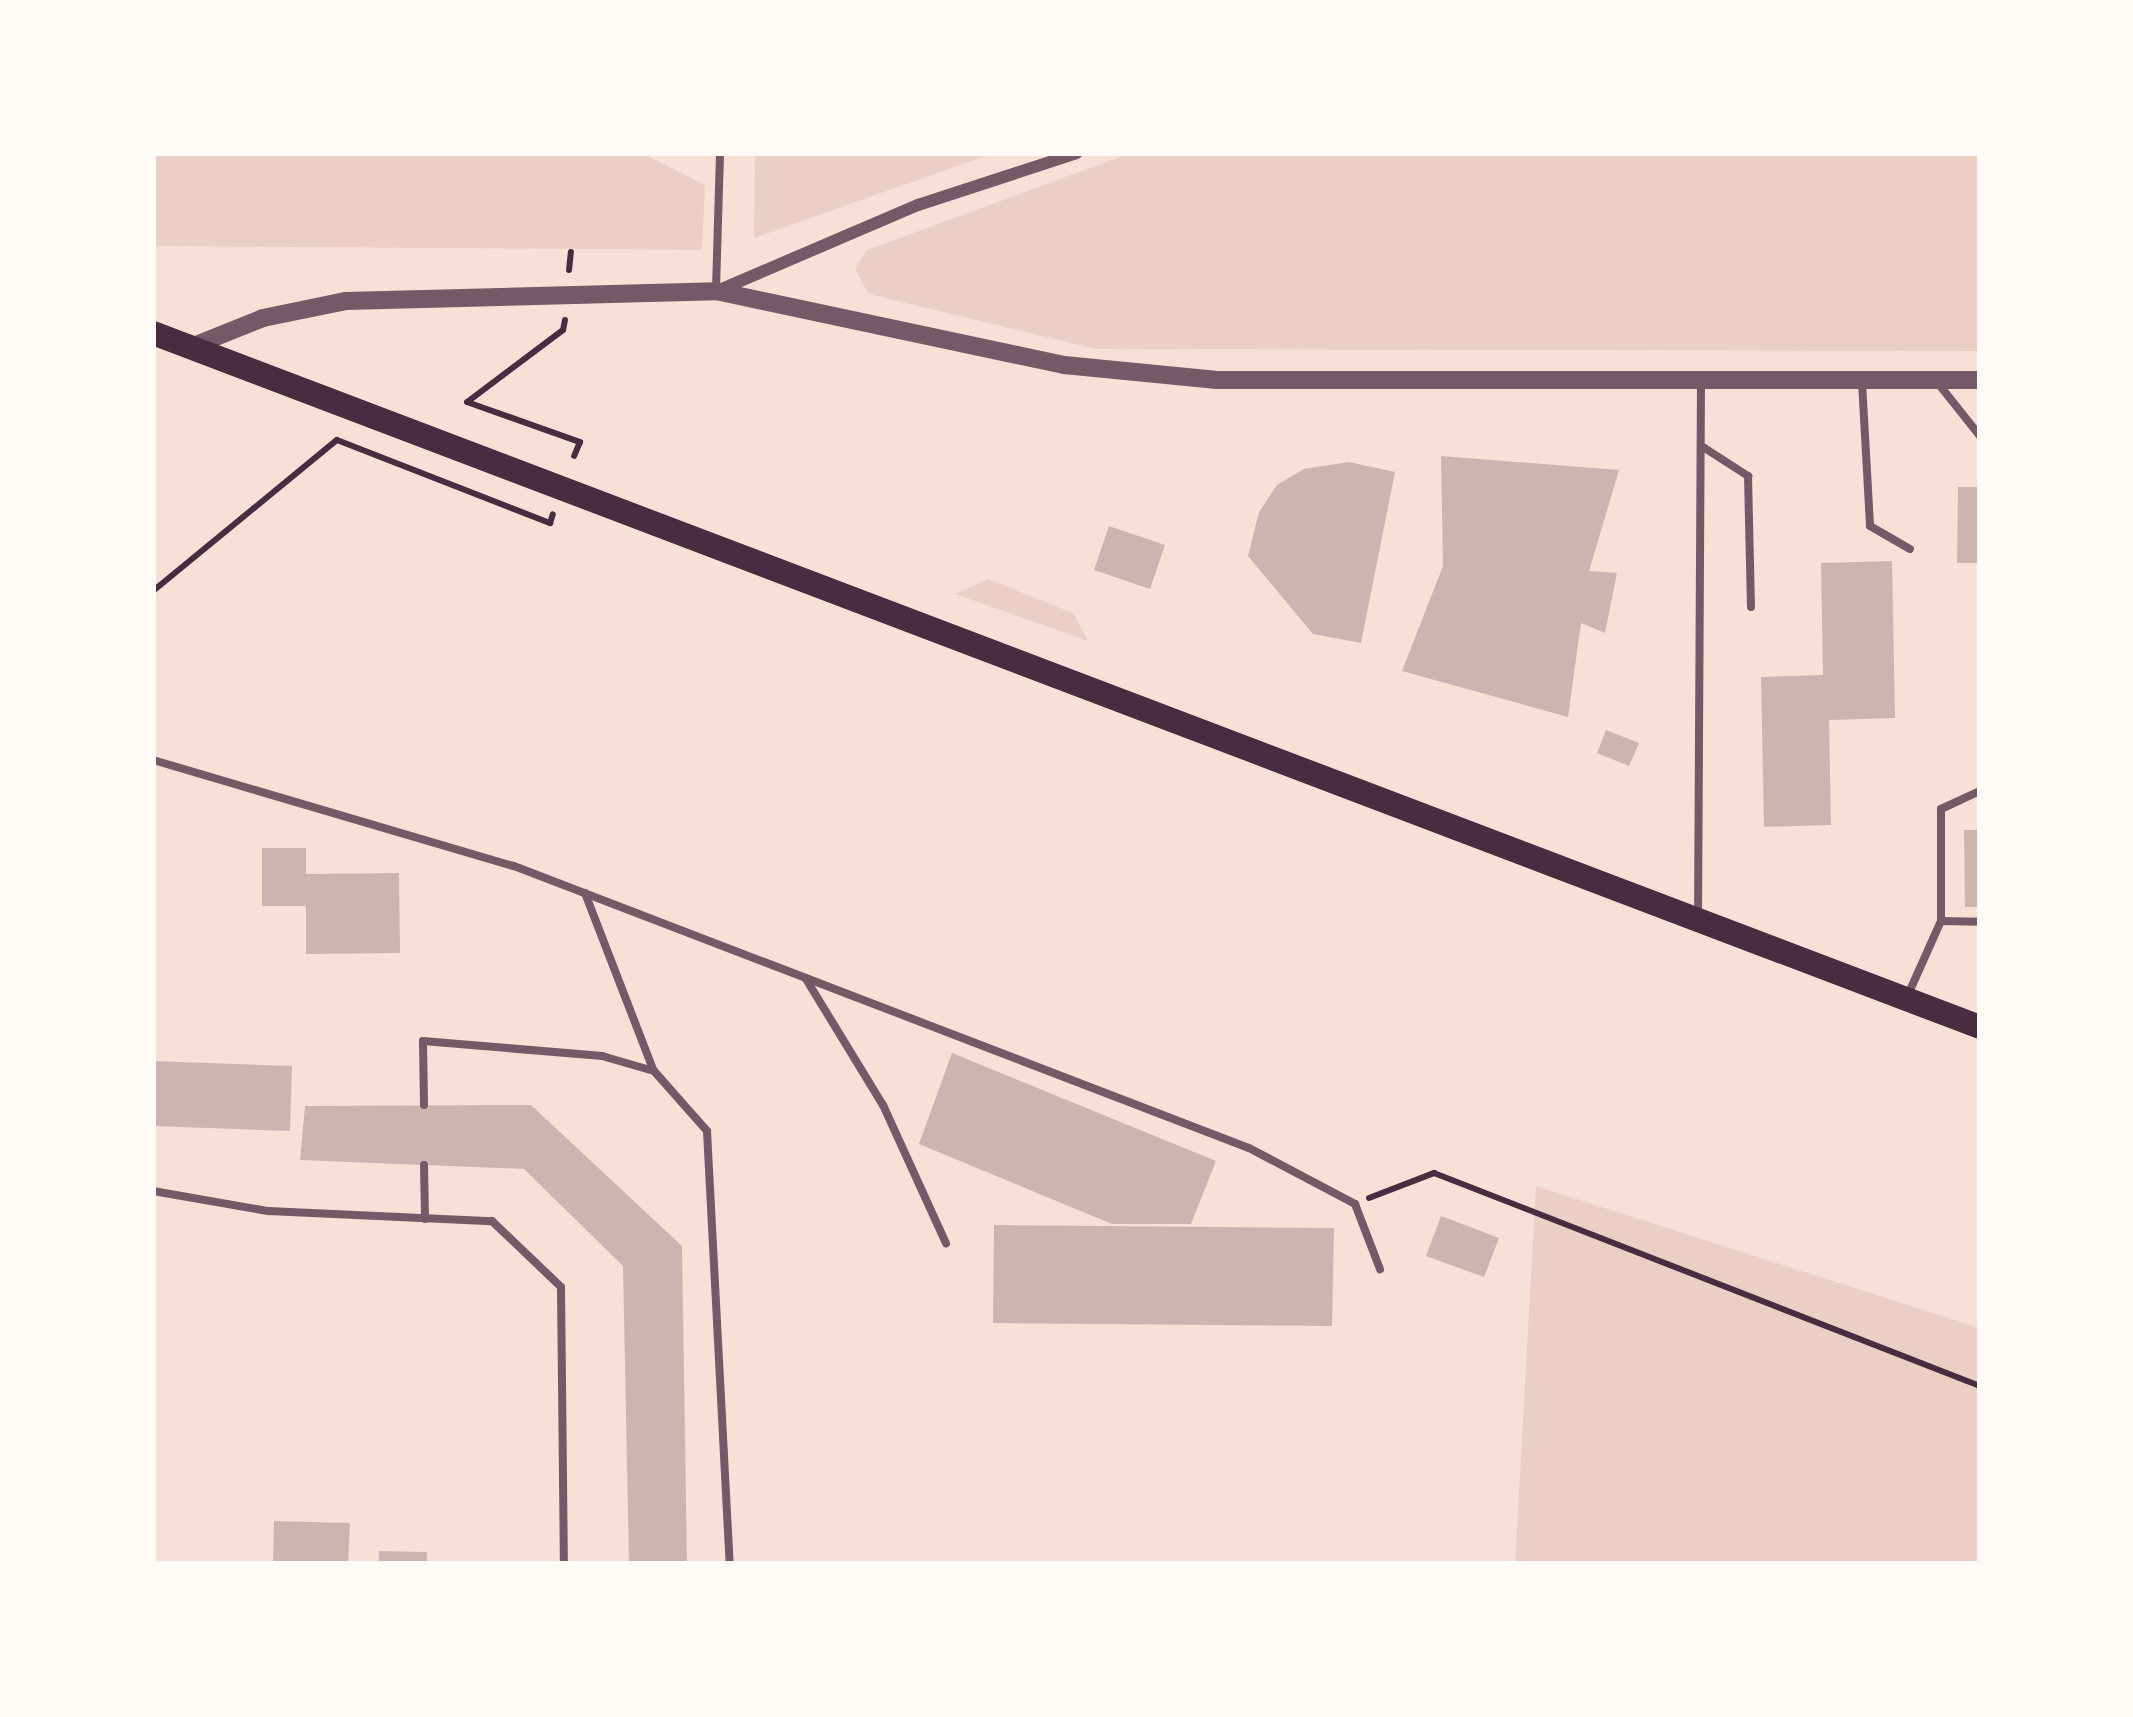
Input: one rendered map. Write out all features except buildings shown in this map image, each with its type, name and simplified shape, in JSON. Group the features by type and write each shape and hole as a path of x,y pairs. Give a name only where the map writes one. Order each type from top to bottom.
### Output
{"main road":[{"path":"153,333 1980,1027"}],"street":[{"path":"716,291 918,205 1077,153"},
{"path":"191,347 263,318 346,302 716,291 1064,365 1141,374 1980,380"}],"lane":[{"path":"716,291 720,153"},
{"path":"1698,919 1701,379"},
{"path":"1936,380 1980,436"},
{"path":"1862,381 1870,526 1910,549"},
{"path":"1702,446 1748,476 1751,607"},
{"path":"153,760 585,893 1249,1148 1355,1204 1380,1269"},
{"path":"1906,999 1941,921 1942,809 1980,791"},
{"path":"585,893 654,1071 707,1131 730,1564"},
{"path":"1941,921 1980,922"},
{"path":"805,977 883,1105 946,1243"},
{"path":"424,1105 424,1042 602,1056 654,1071"},
{"path":"424,1165 425,1219"},
{"path":"153,1191 268,1210 492,1221 561,1287 564,1564"}],"path":[{"path":"569,270 571,252"},
{"path":"565,320 563,330 467,402 580,442 574,455"},
{"path":"153,591 337,440 550,523 555,510"},
{"path":"1355,1204 1434,1173 1980,1386"}],"shaded area":[{"path":"153,153 642,153 705,185 702,250 153,246"},
{"path":"755,153 994,153 754,238"},
{"path":"1131,153 1980,153 1980,351 1095,349 869,294 855,269 867,250"},
{"path":"988,579 1073,613 1088,641 955,594"},
{"path":"1536,1186 1980,1328 1980,1564 1515,1564"}]}
